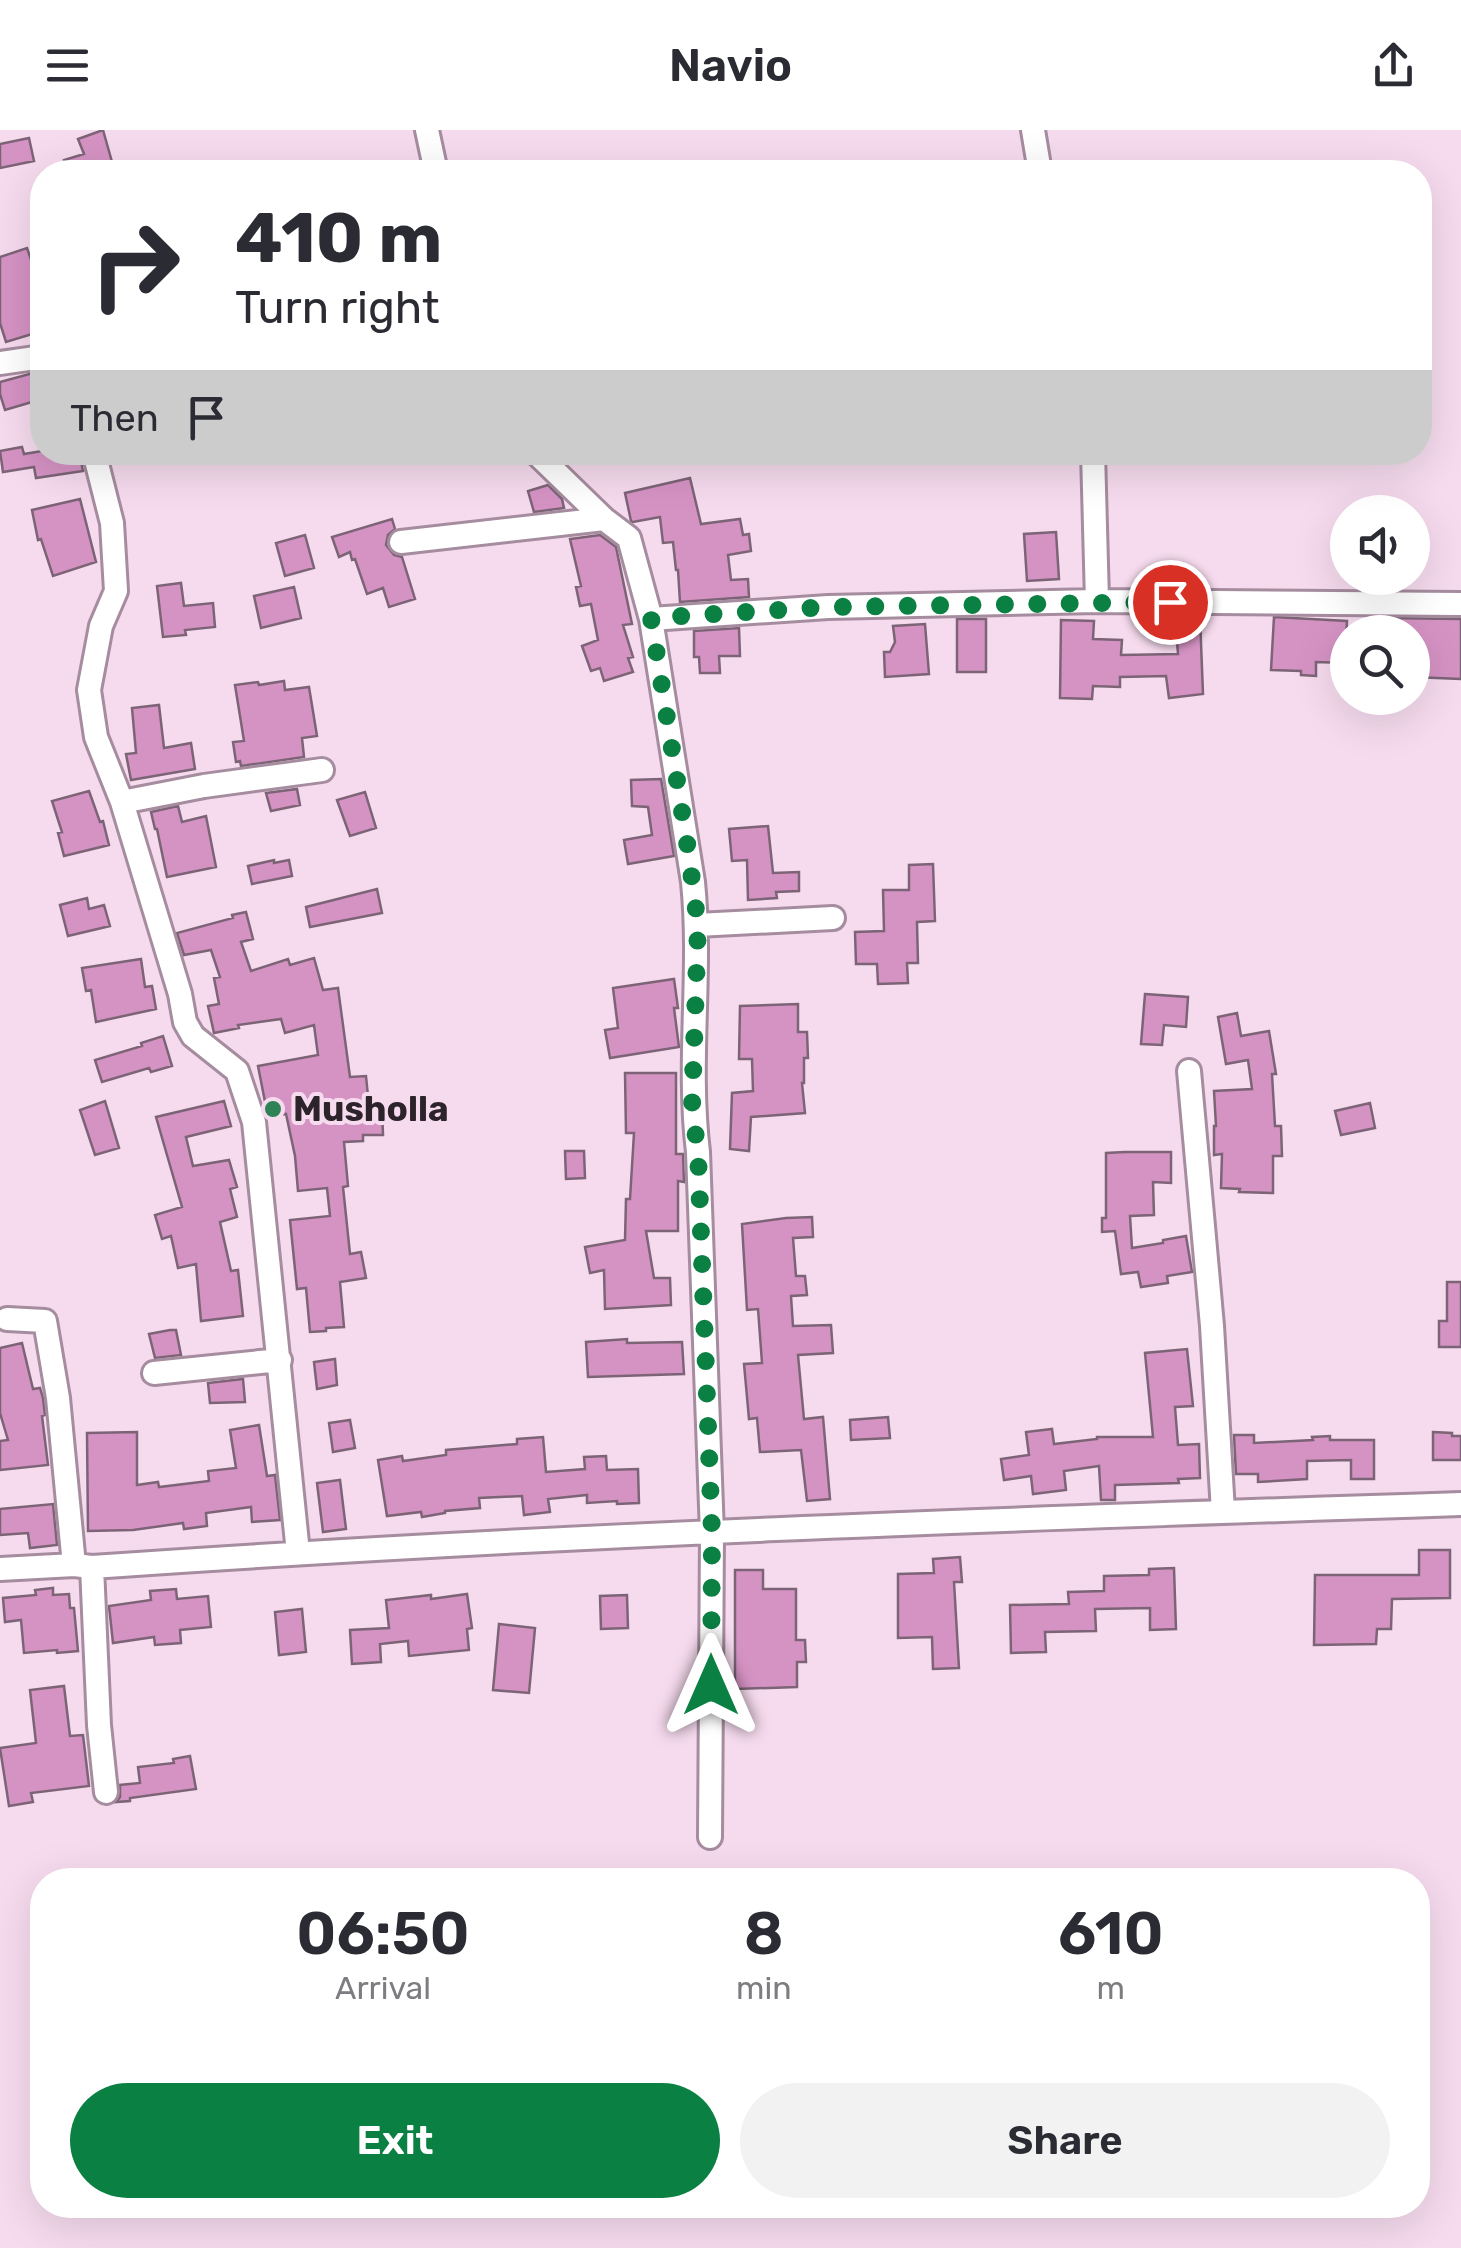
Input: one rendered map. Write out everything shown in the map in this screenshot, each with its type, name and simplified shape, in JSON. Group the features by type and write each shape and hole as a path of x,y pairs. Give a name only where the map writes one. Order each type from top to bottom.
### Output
{"street":[{"path":"427,130 433,160"},
{"path":"1033,130 1038,160"},
{"path":"0,363 30,358"},
{"path":"97,465 112,523 116,591 101,626 90,690 96,738 122,802 186,1022 193,1036 238,1071 254,1122 298,1553"},
{"path":"548,465 629,538 651,618 698,925 692,1108 698,1152 712,1534 710,1836"},
{"path":"1093,465 1097,601"},
{"path":"401,542 604,519"},
{"path":"651,618 828,607 1097,601 1461,604"},
{"path":"122,802 322,770"},
{"path":"698,925 834,918"},
{"path":"1189,1071 1212,1326 1223,1512"},
{"path":"6,1319 45,1321 83,1566 106,1792"},
{"path":"154,1374 280,1360"},
{"path":"0,1569 712,1534 1461,1504"}],"building":[{"path":"103,130 111,160 64,160 84,154 78,139"},
{"path":"29,138 34,160 0,168 0,144"},
{"path":"27,248 30,257 30,335 6,342 0,323 0,257"},
{"path":"30,374 30,403 5,410 0,382"},
{"path":"22,447 24,454 30,453 30,465 82,465 83,471 36,478 34,467 3,472 0,451"},
{"path":"690,478 701,524 740,519 743,535 749,534 751,551 728,555 731,580 748,579 749,597 680,602 673,542 663,543 660,517 631,521 625,493"},
{"path":"548,485 562,499 564,508 534,512 528,491"},
{"path":"80,499 96,562 53,576 41,539 38,540 32,510"},
{"path":"392,519 395,529 388,535 386,545 394,555 402,557 415,599 389,607 383,588 367,594 355,559 352,560 350,552 339,557 332,537"},
{"path":"1056,532 1059,579 1027,581 1024,534"},
{"path":"305,535 314,568 285,576 276,543"},
{"path":"600,535 616,547 632,624 623,625 633,657 628,658 633,672 604,681 600,668 591,671 582,646 598,640 591,604 580,606 576,587 581,586 570,539"},
{"path":"181,583 184,606 213,603 215,627 163,637 157,586"},
{"path":"294,587 301,618 261,628 254,596"},
{"path":"1175,617 1200,617 1203,694 1169,698 1166,676 1120,677 1120,687 1093,686 1092,699 1060,698 1061,620 1094,621 1093,639 1122,640 1121,655 1178,654"},
{"path":"1274,617 1330,620 1330,662 1316,662 1316,676 1271,670"},
{"path":"957,619 986,619 986,672 957,672"},
{"path":"1430,619 1461,619 1461,679 1430,678"},
{"path":"925,624 929,674 885,677 884,652 890,652 895,642 893,626"},
{"path":"739,628 740,656 719,656 720,673 700,673 699,657 694,657 694,631"},
{"path":"284,681 285,690 309,687 317,736 302,738 304,757 241,766 240,761 236,762 233,742 244,741 235,685"},
{"path":"159,705 164,748 191,743 195,769 131,780 126,754 136,753 132,708"},
{"path":"661,779 674,856 628,864 624,840 652,835 648,807 632,806 631,780"},
{"path":"297,789 300,805 271,811 266,793"},
{"path":"89,791 109,845 64,856 58,833 62,832 52,801"},
{"path":"365,792 376,828 350,836 337,800"},
{"path":"178,806 182,822 206,816 216,867 167,877 151,812"},
{"path":"768,826 773,873 799,872 799,891 776,892 777,898 748,900 747,860 732,861 729,829"},
{"path":"289,860 292,876 252,884 248,866"},
{"path":"933,864 935,921 917,922 918,963 907,963 908,983 878,984 877,964 856,964 855,932 884,931 883,890 909,890 909,865"},
{"path":"377,889 382,913 310,927 306,907"},
{"path":"87,898 89,909 104,905 110,926 68,936 60,905"},
{"path":"246,912 253,939 241,942 251,971 288,959 290,965 314,958 323,990 338,988 350,1077 366,1076 369,1106 382,1105 383,1135 363,1135 363,1141 344,1142 348,1186 343,1187 350,1254 361,1252 366,1278 340,1282 344,1327 326,1331 310,1332 306,1288 297,1289 290,1220 330,1216 327,1188 298,1191 286,1114 268,1117 258,1066 318,1055 314,1025 285,1033 281,1019 214,1033 208,1006 219,1004 214,978 220,977 211,950 184,955 177,933"},
{"path":"141,959 145,987 152,986 156,1009 96,1022 91,990 86,991 82,968"},
{"path":"674,979 679,1047 610,1058 605,1030 618,1028 613,988"},
{"path":"1145,994 1188,997 1186,1027 1164,1025 1162,1045 1141,1044"},
{"path":"798,1004 798,1032 807,1032 808,1058 804,1058 802,1083 805,1113 751,1117 749,1151 730,1149 732,1093 753,1091 752,1059 739,1059 740,1006"},
{"path":"1237,1013 1241,1036 1269,1031 1276,1074 1272,1074 1275,1126 1281,1126 1282,1156 1273,1156 1273,1193 1221,1188 1222,1154 1214,1155 1214,1091 1252,1089 1248,1060 1226,1064 1218,1017"},
{"path":"163,1036 172,1066 151,1072 149,1068 102,1082 95,1060"},
{"path":"625,1073 676,1073 676,1154 683,1154 684,1182 678,1181 678,1231 646,1231 654,1278 670,1278 671,1305 605,1309 604,1270 590,1273 585,1247 625,1240 634,1133 626,1133"},
{"path":"105,1101 119,1148 95,1155 80,1110"},
{"path":"224,1101 231,1126 186,1137 193,1166 229,1160 237,1187 230,1189 237,1217 220,1222 231,1271 238,1270 243,1316 201,1321 196,1264 178,1268 171,1236 162,1239 155,1215 182,1207 156,1117"},
{"path":"1370,1103 1375,1128 1341,1135 1335,1111"},
{"path":"565,1151 584,1151 585,1178 566,1179"},
{"path":"1171,1152 1171,1183 1153,1182 1154,1215 1130,1216 1132,1248 1186,1236 1192,1272 1167,1276 1168,1283 1141,1287 1138,1272 1121,1274 1115,1231 1102,1232 1102,1218 1106,1218 1106,1153"},
{"path":"812,1217 813,1237 793,1238 796,1276 805,1276 807,1295 791,1296 793,1326 831,1325 833,1353 798,1355 804,1419 823,1417 830,1499 807,1501 801,1450 760,1452 757,1418 749,1419 744,1364 762,1363 758,1309 747,1310 742,1224"},
{"path":"1447,1282 1461,1282 1461,1347 1439,1347 1439,1321 1447,1321"},
{"path":"176,1330 181,1355 155,1358 149,1334"},
{"path":"627,1339 627,1343 682,1342 684,1374 588,1377 586,1342"},
{"path":"22,1343 33,1389 40,1388 43,1398 48,1465 0,1470 0,1441 8,1440 0,1413 0,1348"},
{"path":"1187,1349 1193,1406 1175,1407 1178,1445 1199,1444 1200,1478 1178,1479 1179,1483 1115,1485 1115,1500 1101,1500 1099,1466 1064,1471 1066,1490 1033,1494 1031,1476 1004,1480 1001,1459 1029,1455 1026,1432 1052,1429 1054,1444 1097,1437 1153,1437 1145,1353"},
{"path":"335,1359 337,1385 317,1389 314,1362"},
{"path":"243,1379 245,1402 210,1403 208,1383"},
{"path":"888,1417 890,1438 851,1440 850,1420"},
{"path":"350,1420 355,1448 333,1452 329,1423"},
{"path":"259,1425 267,1476 275,1475 280,1520 252,1522 251,1507 206,1513 207,1526 184,1529 183,1523 88,1531 87,1433 137,1432 137,1485 158,1482 159,1487 209,1481 208,1471 236,1468 230,1430"},
{"path":"1433,1432 1461,1436 1461,1460 1433,1460"},
{"path":"1234,1435 1254,1435 1254,1443 1330,1436 1330,1440 1374,1440 1374,1479 1351,1479 1351,1460 1307,1461 1307,1479 1258,1482 1258,1474 1236,1474"},
{"path":"543,1437 546,1472 585,1469 584,1457 606,1456 607,1470 638,1469 639,1503 587,1503 587,1495 548,1499 550,1512 524,1515 522,1496 479,1498 480,1508 422,1517 421,1512 387,1516 378,1460 402,1456 403,1461 446,1455 446,1450 517,1444 517,1439"},
{"path":"340,1480 346,1529 323,1532 317,1483"},
{"path":"53,1504 57,1545 30,1548 28,1533 0,1535 0,1509"},
{"path":"1419,1550 1450,1550 1450,1598 1392,1599 1391,1629 1377,1629 1376,1644 1314,1645 1315,1575 1419,1575"},
{"path":"960,1557 962,1582 954,1582 959,1668 933,1669 932,1637 898,1638 898,1574 934,1573 933,1559"},
{"path":"1174,1568 1176,1629 1150,1630 1150,1608 1095,1609 1096,1631 1045,1632 1046,1652 1011,1653 1010,1605 1069,1604 1068,1592 1104,1591 1104,1576 1149,1575 1149,1569"},
{"path":"735,1570 763,1570 763,1589 796,1589 796,1640 805,1640 806,1662 797,1662 797,1687 735,1689"},
{"path":"53,1588 53,1595 69,1594 78,1651 24,1653 21,1620 5,1622 3,1598 36,1595 35,1590"},
{"path":"176,1589 177,1599 208,1596 211,1627 180,1630 181,1643 155,1645 154,1637 113,1643 109,1606 151,1600 150,1591"},
{"path":"467,1594 472,1628 467,1629 469,1650 409,1656 408,1641 380,1644 381,1662 352,1664 350,1630 389,1628 386,1600"},
{"path":"627,1595 628,1628 601,1629 600,1596"},
{"path":"302,1609 306,1652 279,1655 275,1612"},
{"path":"499,1624 535,1628 529,1693 493,1690"},
{"path":"64,1686 70,1736 83,1735 89,1786 31,1793 33,1802 9,1806 0,1748 36,1743 30,1690"},
{"path":"190,1756 196,1789 116,1802 120,1785 140,1783 138,1767 174,1763 173,1759"}],"place":[{"name":"Musholla","path":"273,1109"}],"route":[{"path":"711,1685 712,1534 698,1152 692,1108 698,925 651,618 828,607 1170,602"}]}
